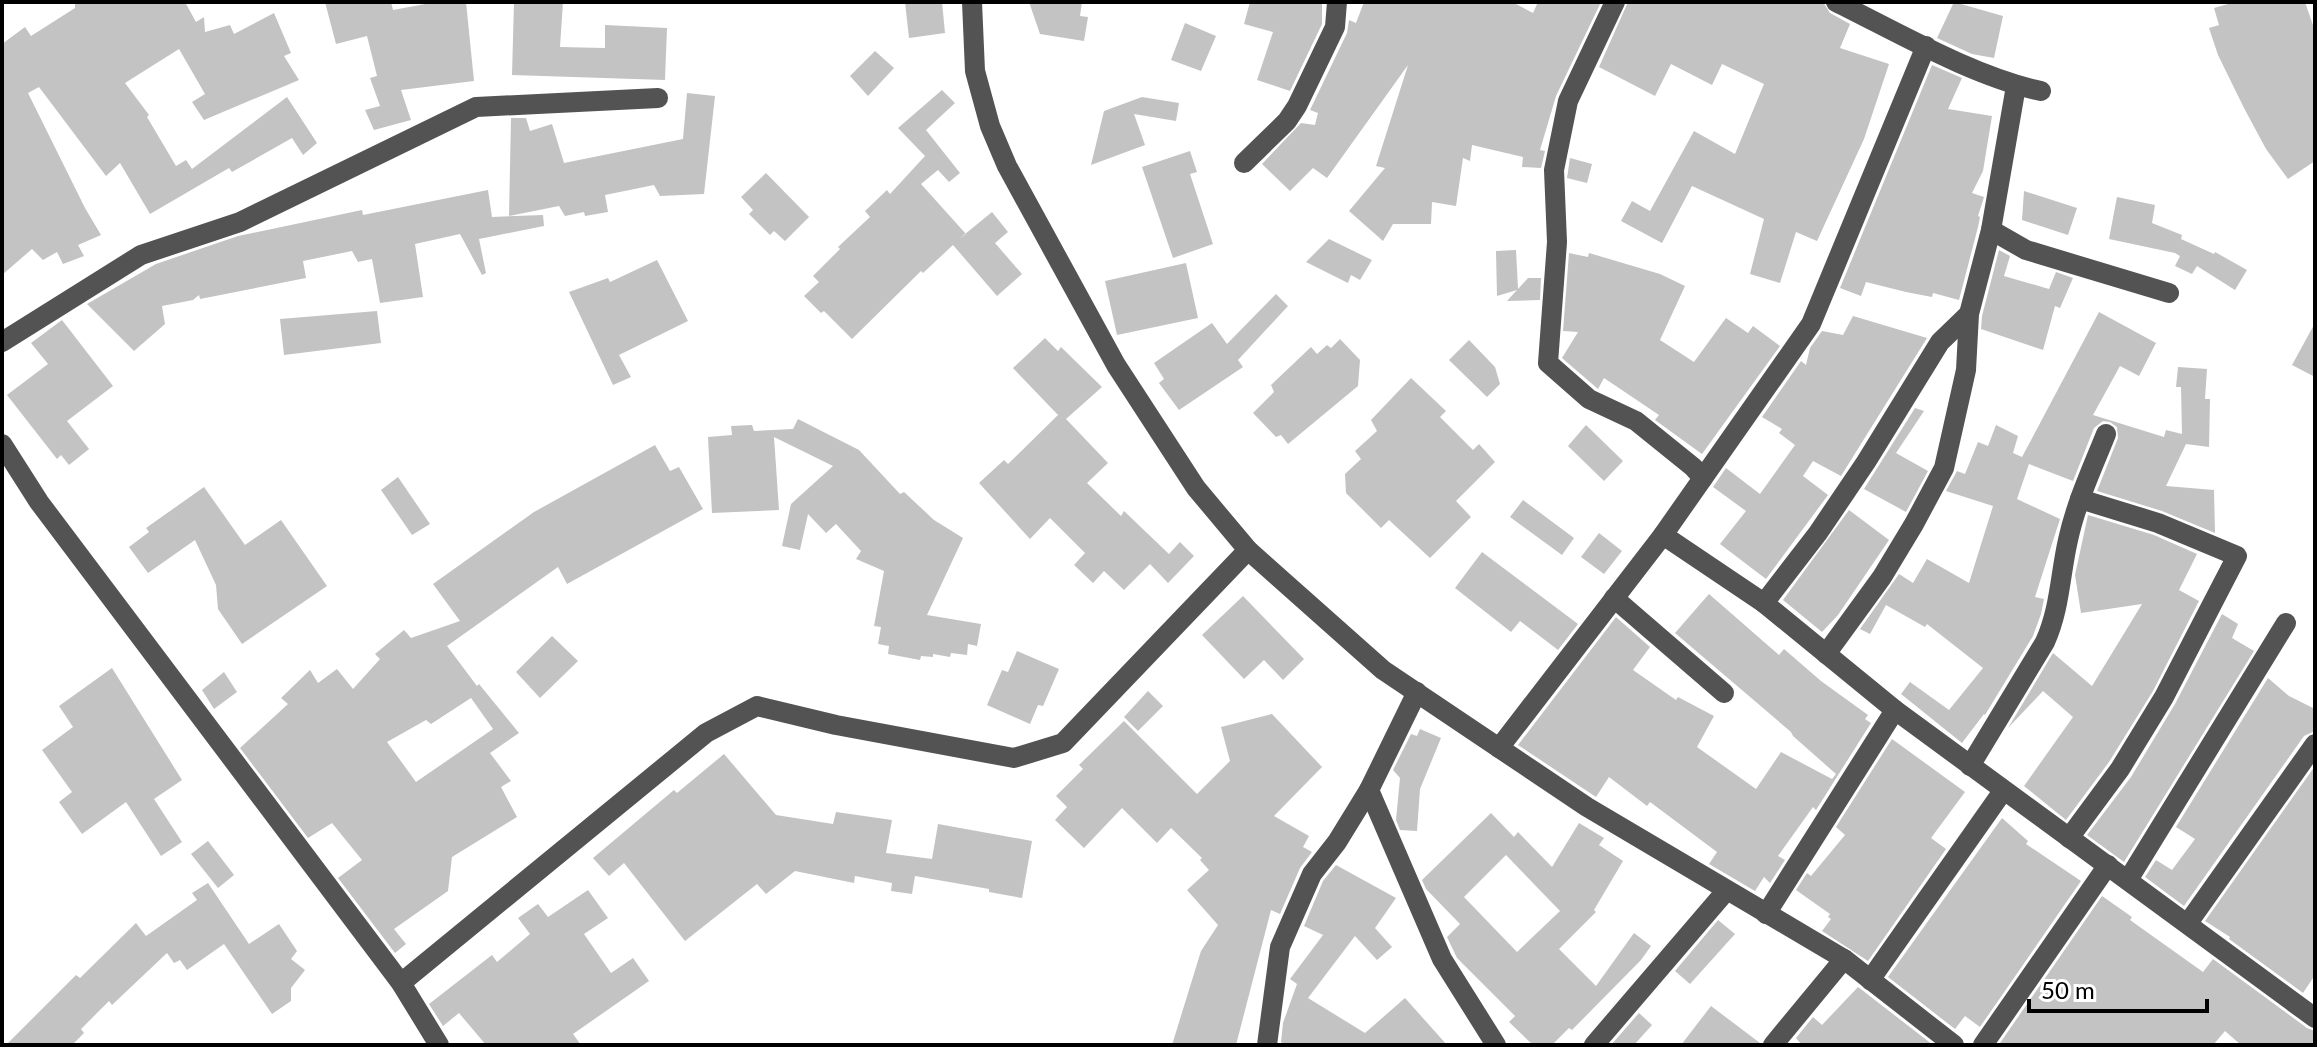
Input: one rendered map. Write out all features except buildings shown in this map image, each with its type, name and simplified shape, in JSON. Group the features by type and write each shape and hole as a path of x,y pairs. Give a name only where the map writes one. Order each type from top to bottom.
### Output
{"street":[{"path":"972,2 975,71 990,126 1007,166 1116,365 1196,488 1248,550 1383,670 1587,807 1844,959 1954,1045"},
{"path":"1244,163 1287,121 1297,106 1335,27 1337,2"},
{"path":"1615,2 1568,101 1554,170 1557,242 1548,363 1589,399 1636,421 1703,478"},
{"path":"1836,2 2016,86 2041,91"},
{"path":"1499,748 1663,535 1811,324 1926,46"},
{"path":"1826,654 1882,577 1944,468 1966,370 1969,314 1991,230 2016,86"},
{"path":"2,342 141,255 240,222 476,107 658,98"},
{"path":"1991,230 2026,250 2169,293"},
{"path":"1764,603 1818,533 1866,462 1940,342 1969,314"},
{"path":"1970,766 2055,621 2068,540 2080,499 2106,434"},
{"path":"2,444 39,502 401,983 439,1045"},
{"path":"2069,838 2120,769 2164,697 2237,556 2158,523 2080,499"},
{"path":"1663,535 1764,603 1895,710 2003,791 2311,1006"},
{"path":"401,983 706,733 757,706 836,725 1014,758 1063,743 1248,550"},
{"path":"1614,598 1724,693"},
{"path":"2128,880 2286,623"},
{"path":"1267,1045 1280,947 1312,874 1337,842 1369,790 1417,692"},
{"path":"1766,914 1895,710"},
{"path":"2188,923 2315,744"},
{"path":"1369,790 1442,959 1496,1045"},
{"path":"1870,980 2003,791"},
{"path":"1983,1045 2108,865"},
{"path":"1594,1045 1726,891"},
{"path":"1773,1045 1844,959"}]}
